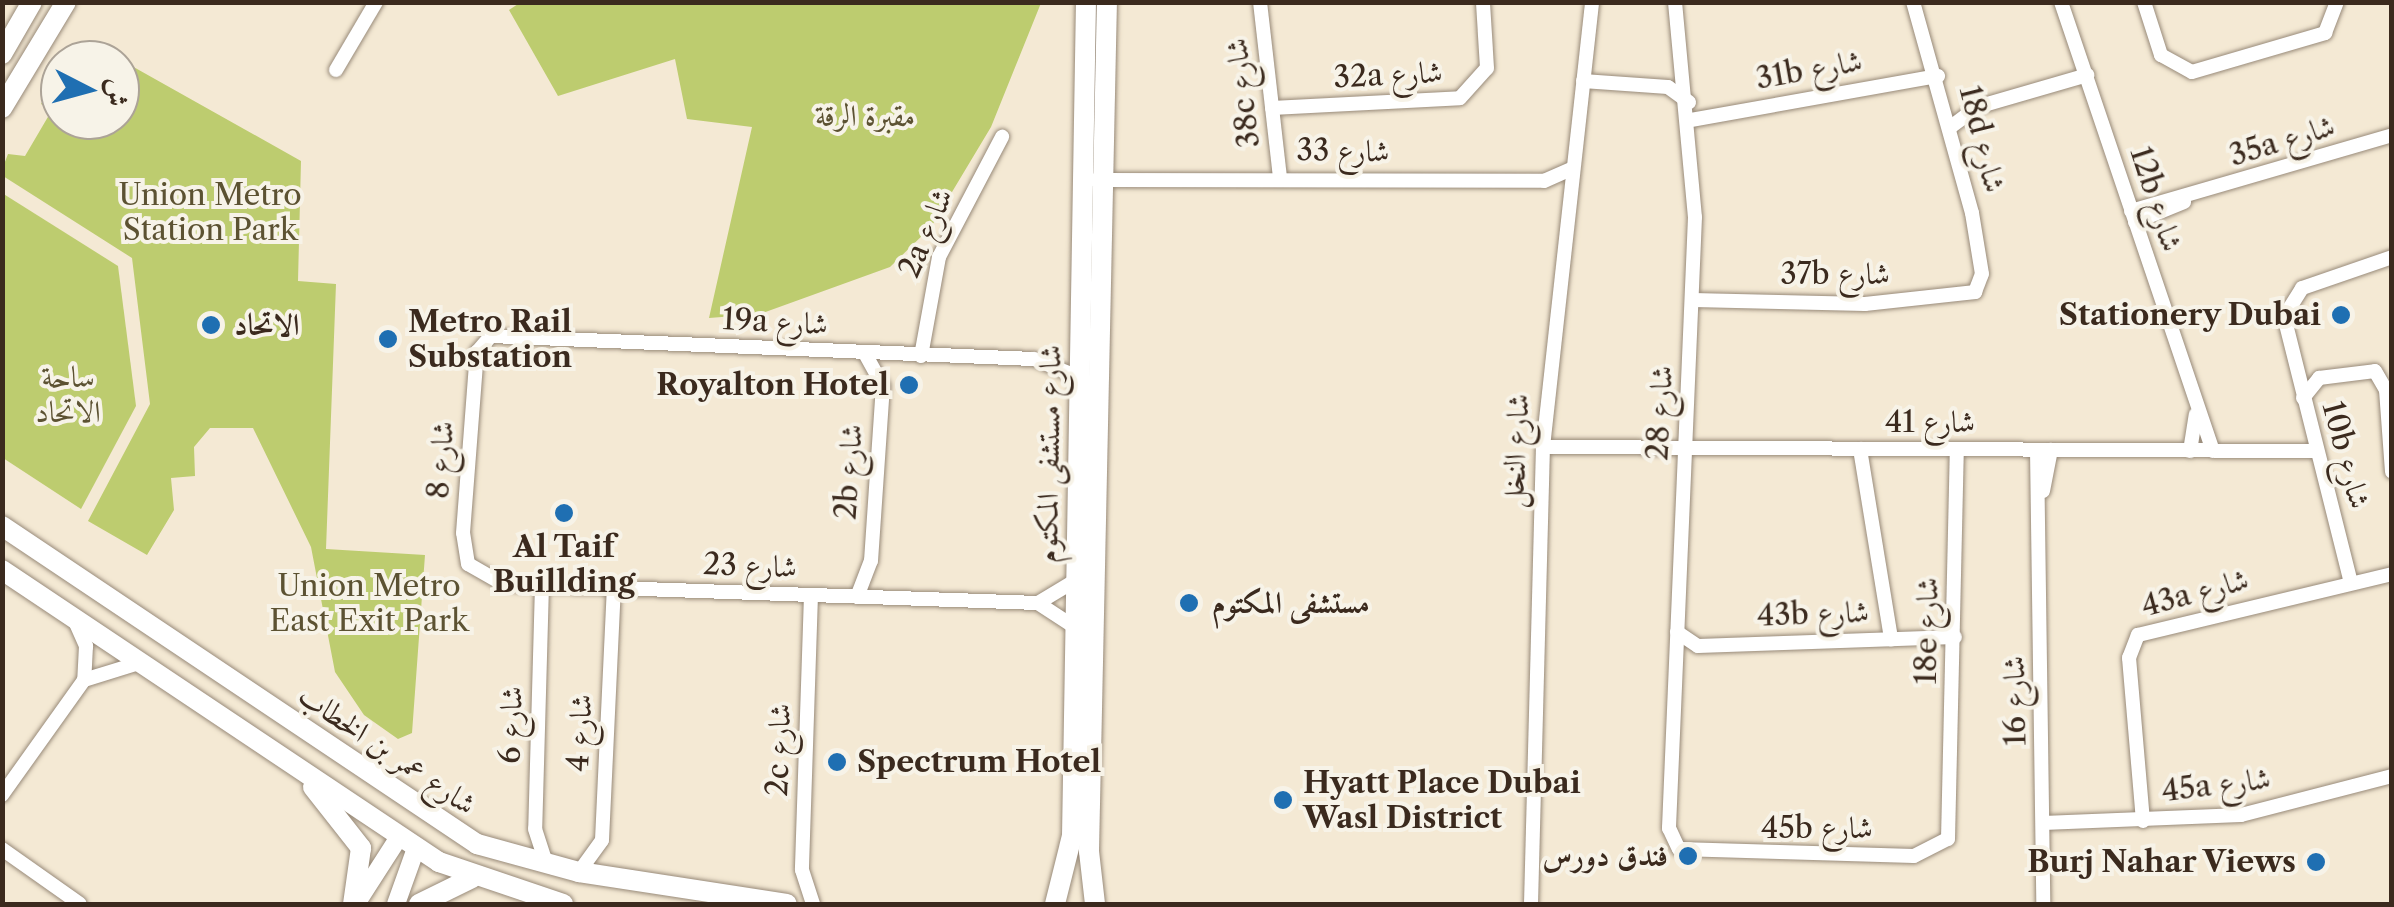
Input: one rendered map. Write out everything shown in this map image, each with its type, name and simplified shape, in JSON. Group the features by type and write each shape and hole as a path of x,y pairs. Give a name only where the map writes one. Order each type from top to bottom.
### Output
{"main road":[{"path":"2,54 32,2"},
{"path":"2,108 66,2"},
{"name":"شارع مستشفى المكتوم","path":"1054,904 1071,859 1080,378 1077,173 1086,2"},
{"name":"شارع مستشفى المكتوم","path":"1096,904 1099,174 1108,2"},
{"name":"شارع عمر بن الخطاب","path":"2,526 430,819 547,865 787,904"},
{"path":"2,570 408,843 472,878 563,904"},
{"path":"305,772 361,848 354,904"},
{"path":"408,843 410,805"},
{"path":"408,843 430,819"},
{"path":"419,904 472,878"}],"street":[{"path":"336,70 376,2"},
{"name":"32a شارع","path":"1272,108 1460,98 1487,68 1483,2"},
{"name":"شارع النخل","path":"1531,904 1543,447 1570,168 1592,2"},
{"name":"شارع 28","path":"1669,828 1693,300 1690,120 1675,2"},
{"name":"18d شارع","path":"1914,2 1952,126 1979,252 1974,292"},
{"name":"12b شارع","path":"2061,2 2196,414 2213,451"},
{"path":"2144,2 2161,55 2192,72 2325,33 2337,2"},
{"name":"38c شارع","path":"1260,3 1280,178"},
{"path":"1659,86 1684,62"},
{"path":"1952,126 1977,107 2087,75"},
{"name":"31b شارع","path":"1690,120 1938,76"},
{"path":"1583,81 1659,86 1688,102"},
{"name":"35a شارع","path":"2133,217 2392,135"},
{"name":"2a شارع","path":"921,356 934,268 1002,137"},
{"name":"شارع 33","path":"1077,173 1544,181 1570,168"},
{"path":"1544,181 1567,200"},
{"name":"10b شارع","path":"2352,584 2287,340 2287,306 2302,288 2392,257"},
{"name":"37b شارع","path":"1693,300 1866,304 1974,292"},
{"name":"19a شارع","path":"476,359 485,340 505,334 866,355 1034,359 1080,378"},
{"name":"2b شارع","path":"857,597 871,562 883,386 866,355"},
{"name":"شارع 8","path":"468,564 476,359"},
{"path":"2304,398 2319,378 2360,366 2380,376 2392,472"},
{"path":"2295,369 2319,378"},
{"name":"12b شارع","path":"2190,451 2196,414"},
{"name":"شارع 41","path":"1543,447 2317,451"},
{"path":"1860,448 1891,639"},
{"name":"18e شارع","path":"1953,813 1957,449"},
{"name":"شارع 16","path":"2044,450 2040,497 2044,904"},
{"name":"شارع 23","path":"468,564 489,581 542,586 1038,603"},
{"name":"43a شارع","path":"2143,821 2129,658 2138,636 2392,574"},
{"path":"1076,628 1038,603 1078,578"},
{"name":"شارع 6","path":"542,586 535,829 547,865"},
{"name":"شارع 4","path":"579,872 602,840 614,588"},
{"name":"2c شارع","path":"811,595 802,870 813,904"},
{"path":"2,794 84,680 86,646 71,615"},
{"name":"43b شارع","path":"1678,632 1698,646 1955,638"},
{"path":"84,680 141,662"},
{"name":"45a شارع","path":"2043,823 2241,815 2392,776"},
{"name":"45b شارع","path":"1669,828 1679,850 1694,854 1914,856 1948,838 1953,813"},
{"path":"354,904 408,843"},
{"path":"396,904 408,843"},
{"path":"2,848 73,902"}],"green space":[{"name":"مقبرة الرقة","path":"521,2 1041,3 991,127 931,227 890,267 760,314 709,318 752,127 687,119 675,59 558,96 509,10"},
{"name":"Union Metro Station Park","path":"140,71 301,161 298,281 336,284 326,549 425,555 412,733 398,739 364,715 335,672 311,547 253,428 210,428 194,447 195,476 171,478 174,510 147,555 88,521 150,404 132,258 3,176 8,154 25,156 40,130 40,140 140,140"},
{"name":"ساحة الاتحاد","path":"2,193 118,266 136,406 81,509 3,458"}],"place":[{"name":"Stationery Dubai","path":"2341,315"},
{"name":"الاتحاد","path":"211,325"},
{"name":"Metro Rail Substation","path":"388,339"},
{"name":"Royalton Hotel","path":"909,385"},
{"name":"Al Taif Buillding","path":"564,513"},
{"name":"مستشفى المكتوم","path":"1189,603"},
{"name":"Spectrum Hotel","path":"837,762"},
{"name":"Hyatt Place Dubai Wasl District","path":"1283,800"},
{"name":"فندق دورس","path":"1688,856"},
{"name":"Burj Nahar Views","path":"2316,862"}],"park label":[{"name":"Union Metro East Exit Park","path":"369,603"}]}
